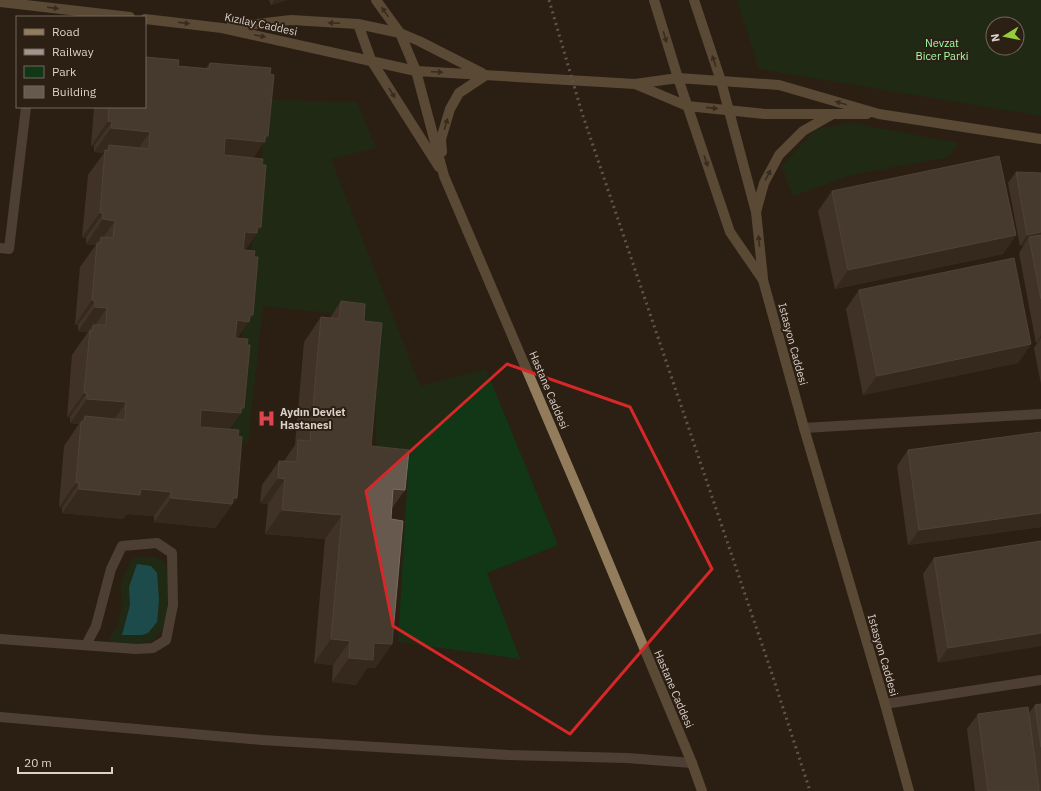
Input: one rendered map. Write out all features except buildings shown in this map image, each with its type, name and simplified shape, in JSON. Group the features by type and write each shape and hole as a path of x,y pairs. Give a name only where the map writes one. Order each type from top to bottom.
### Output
{"street":[{"name":"Hastane Caddesi","path":"376,0 400,33 416,71 444,176 588,511 692,763 702,791"},
{"name":"Istasyon Caddesi","path":"654,0 687,106 730,232 763,280 804,428 886,704 909,791"},
{"path":"694,0 721,81 756,212 763,280"},
{"path":"1,2 121,16"},
{"name":"Kızılay Caddesi","path":"146,19 222,28 416,71 635,84"},
{"path":"222,28 291,20 358,24 400,33 486,75 459,93 450,109 441,139 444,176"},
{"path":"358,24 371,60 444,176"},
{"path":"635,84 678,78 779,85 879,114 1041,139"},
{"path":"635,84 687,106 765,114 879,114"},
{"path":"0,248 9,249 26,108"},
{"path":"756,212 764,183 779,155 803,131 833,114"},
{"path":"804,428 1041,414"},
{"path":"0,639 136,649 153,648 166,640 173,605 172,553 156,543 122,546 111,569 96,626 86,645"},
{"path":"886,704 1041,680"},
{"path":"0,717 262,740 500,754 627,758 692,763"}],"highlighted area":[{"path":"507,364 630,407 712,569 570,734 393,626 366,491"}],"green space":[{"name":"Nevzat Bicer Parki","path":"737,0 1041,0 1041,116 759,69"},
{"path":"268,100 357,102 376,148 331,159 420,386 486,369 558,545 487,573 520,659 398,642 408,471 377,467 374,344 351,315 263,306 248,443 231,442"},
{"path":"851,123 958,143 949,157 851,175 793,196 782,166 816,129"},
{"path":"137,557 156,557 166,564 168,575 167,616 163,629 154,640 133,645 108,641 118,626 122,607 121,585 131,560"}],"water":[{"path":"137,564 151,566 157,573 159,600 157,622 148,633 142,635 122,635 130,605 129,587"}],"railway":[{"path":"549,0 582,113 772,674 810,791"}],"place":[{"name":"Aydın Devlet Hastanesi","path":"267,418"}]}
